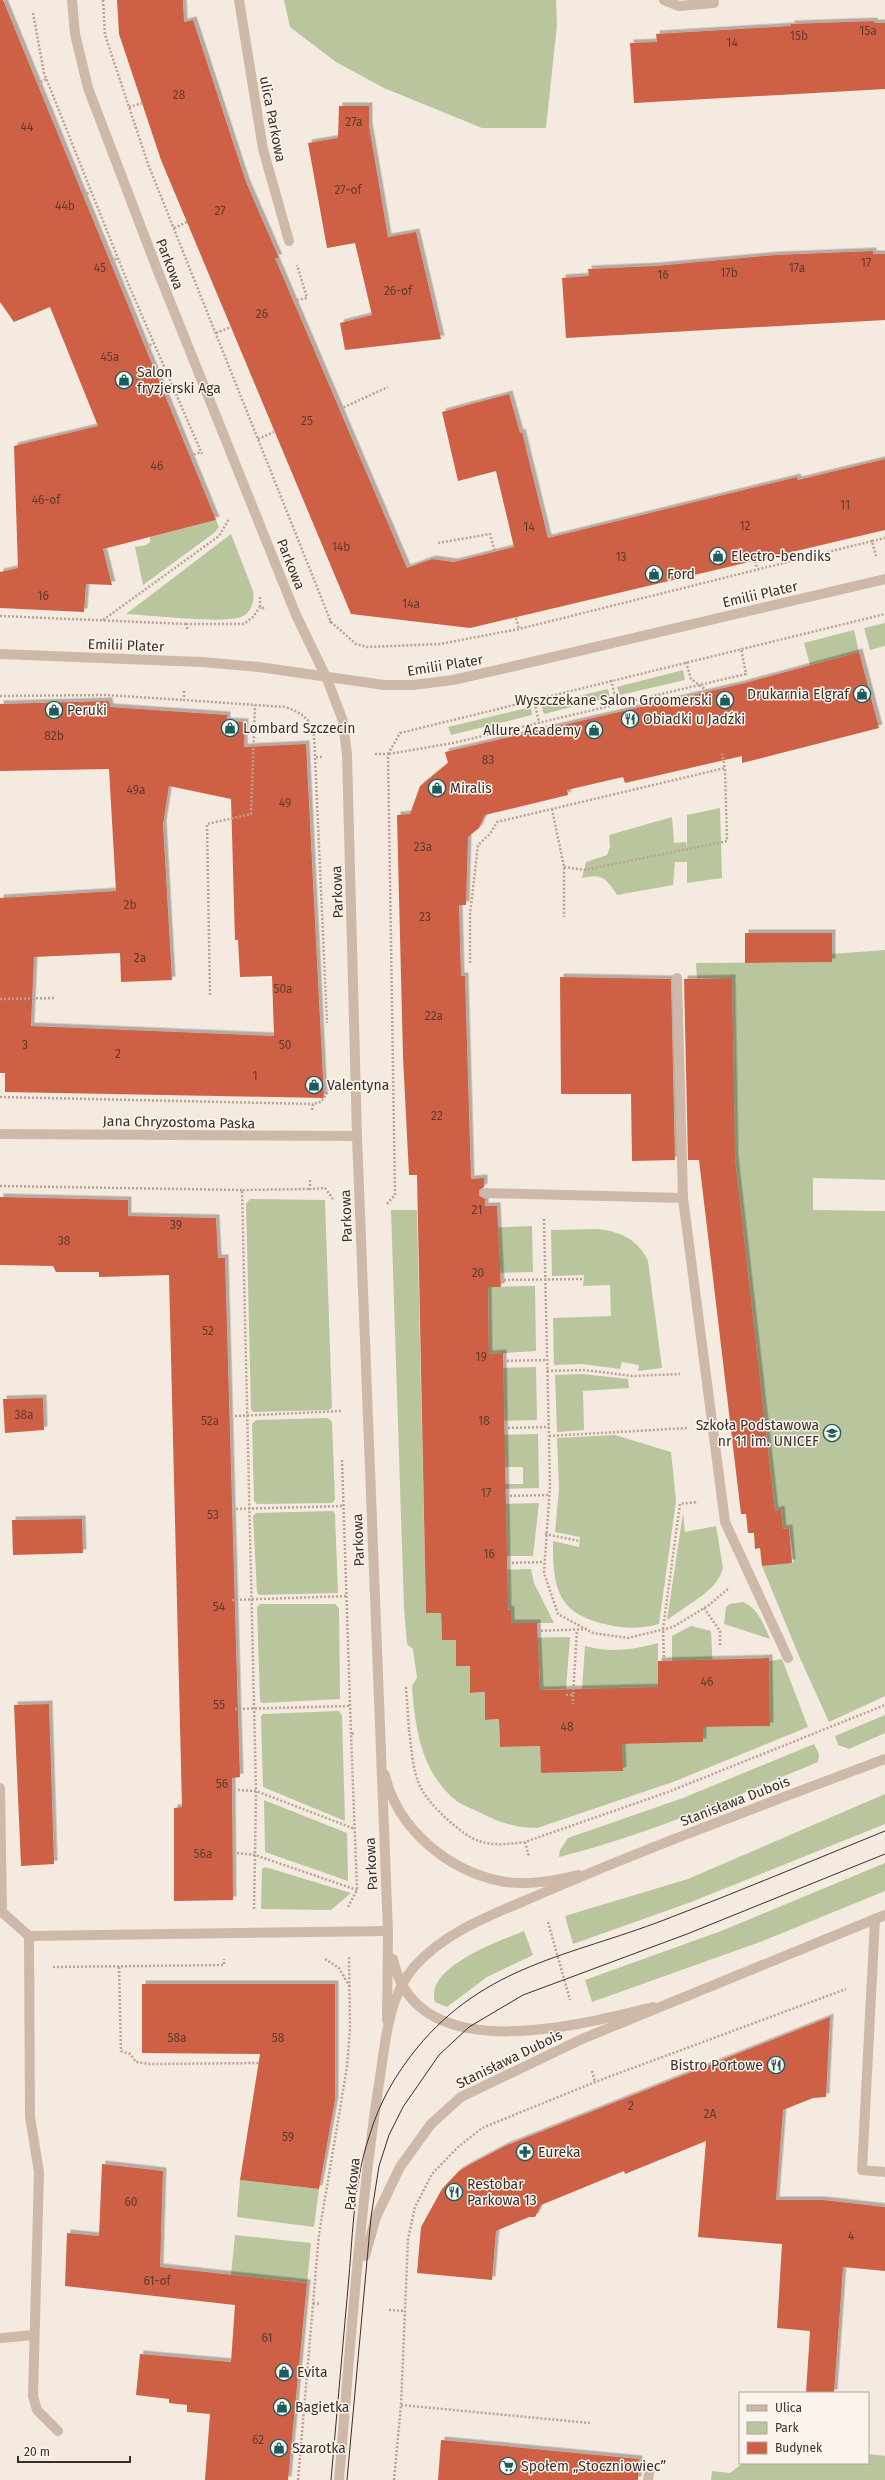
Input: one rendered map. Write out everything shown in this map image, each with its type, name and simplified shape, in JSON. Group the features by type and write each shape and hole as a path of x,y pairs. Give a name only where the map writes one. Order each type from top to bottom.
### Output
{"street":[{"name":"Parkowa","path":"72,0 75,34 88,88 157,269 296,615 327,679 342,721 347,755 357,1136 379,1749 388,1931 388,1997 385,2047 368,2166 339,2480"},
{"name":"ulica Parkowa","path":"239,0 263,149 289,241"},
{"path":"664,0 679,6 714,3"},
{"name":"Emilii Plater","path":"0,654 202,662 259,667 327,679 384,685 413,685 453,680 884,579"},
{"path":"678,978 684,1198 725,1522 788,1658"},
{"name":"Jana Chryzostoma Paska","path":"0,1134 357,1136"},
{"path":"485,1193 684,1198"},
{"name":"Stanisława Dubois","path":"379,1749 387,1784 395,1802 414,1830 442,1856 489,1878 519,1883 553,1880 596,1870"},
{"name":"Stanisława Dubois","path":"385,2047 394,2003 402,1986 414,1967 427,1954 462,1930 508,1907 596,1870 885,1759"},
{"path":"0,1788 1,1912 29,1936 388,1931"},
{"name":"Stanisława Dubois","path":"354,2307 367,2246 386,2195 400,2167 430,2124 461,2097 488,2082 582,2039 681,2000 885,1914"},
{"path":"875,1919 862,2170 885,2172"},
{"name":"Stanisława Dubois","path":"388,1931 394,1967 402,1986 419,2008 435,2017 456,2024 497,2030 540,2030 578,2025 681,2000"},
{"path":"29,1936 30,2117 39,2172 33,2396 37,2410 58,2431"},
{"path":"1,2338 34,2335"},
{"path":"648,2480 650,2467"}],"path":[{"path":"103,0 105,35 129,107 174,228 331,622"},
{"path":"33,13 46,79 118,258 204,459"},
{"path":"37,84 46,79"},
{"path":"129,107 143,103"},
{"path":"83,195 92,192"},
{"path":"174,228 187,222"},
{"path":"289,241 307,298 293,301"},
{"path":"111,261 118,258"},
{"path":"216,333 231,327"},
{"path":"146,347 154,343"},
{"path":"340,409 388,388"},
{"path":"258,439 274,432"},
{"path":"190,456 201,452"},
{"path":"226,513 232,526"},
{"path":"103,620 219,536 229,519"},
{"path":"438,543 490,534 496,552"},
{"path":"326,620 331,622 356,644 379,648 440,644 519,629 885,538"},
{"path":"872,541 884,579"},
{"path":"755,560 757,569"},
{"path":"0,616 187,624 244,624 253,617 260,607 258,589"},
{"path":"260,607 267,609"},
{"path":"384,1208 395,1195 388,754 400,733 740,648 885,614"},
{"path":"516,618 519,629"},
{"path":"187,624 187,629"},
{"path":"375,754 388,754 453,743 746,674 740,648"},
{"path":"686,662 690,679 709,692"},
{"path":"611,680 617,704"},
{"path":"184,691 184,700"},
{"path":"0,696 107,695 285,707 299,712 309,719 314,733 327,1031"},
{"path":"534,699 540,722"},
{"path":"210,995 207,824 251,814 255,705"},
{"path":"564,867 585,870 727,841 725,768 722,754"},
{"path":"315,757 322,757"},
{"path":"470,963 470,914 478,845 490,834 497,822 725,768"},
{"path":"552,808 564,867 564,917"},
{"path":"0,999 55,998"},
{"path":"0,1097 313,1104 320,1102 330,1092 329,1084"},
{"path":"312,1117 313,1104"},
{"path":"310,1180 310,1189"},
{"path":"0,1186 242,1190 325,1188 333,1200 334,1207"},
{"path":"242,1190 256,1791 254,1914"},
{"path":"544,1195 549,1427 549,1495 545,1534 544,1573 558,1614 593,1633 628,1638 673,1627 704,1608 748,1572"},
{"path":"500,1280 582,1279"},
{"path":"502,1361 547,1360"},
{"path":"547,1371 584,1370 632,1376 706,1371"},
{"path":"340,1404 341,1419"},
{"path":"236,1416 341,1411"},
{"path":"549,1436 713,1426"},
{"path":"504,1428 549,1427"},
{"path":"298,2480 319,2234 347,2067 351,1989 348,1908 357,1890 342,1459"},
{"path":"506,1496 549,1495"},
{"path":"664,1661 663,1629 680,1504 722,1499"},
{"path":"232,1509 344,1506"},
{"path":"545,1534 579,1541"},
{"path":"508,1562 544,1562"},
{"path":"232,1600 347,1596"},
{"path":"704,1608 720,1631 720,1646"},
{"path":"537,1631 587,1629"},
{"path":"573,1704 577,1630"},
{"path":"406,1683 409,1730 414,1768 422,1790 439,1813 478,1841 502,1845 524,1842 668,1792 885,1705"},
{"path":"566,1695 573,1695"},
{"path":"236,1709 350,1706"},
{"path":"404,1730 409,1730"},
{"path":"352,1734 359,1733"},
{"path":"238,1790 256,1791 355,1829"},
{"path":"524,1842 531,1863"},
{"path":"237,1853 255,1855 357,1890"},
{"path":"342,1910 348,1908"},
{"path":"548,1922 571,2003"},
{"path":"29,1967 224,1966 224,1955"},
{"path":"318,1957 325,1959 339,1968 351,1989"},
{"path":"119,1967 121,2051 130,2054 136,2062 150,2064 260,2063"},
{"path":"394,2480 401,2405 408,2239 415,2207 432,2174 457,2148 482,2128 595,2082 872,1980"},
{"path":"592,2071 595,2082"},
{"path":"313,2304 320,2304"},
{"path":"389,2310 405,2311"},
{"path":"401,2405 590,2423"}],"green space":[{"path":"284,0 556,0 557,25 546,128 482,128 384,88 336,62 290,27"},
{"path":"216,520 219,527 214,533 143,585 135,547 146,545 150,542 150,537"},
{"path":"231,534 253,591 252,606 247,613 241,617 218,620 126,614"},
{"path":"885,623 885,646 870,650 864,628"},
{"path":"854,630 859,652 810,665 804,643"},
{"path":"683,670 685,680 620,695 617,687"},
{"path":"608,689 610,697 544,714 541,705"},
{"path":"531,707 532,715 451,735 448,727"},
{"path":"720,808 722,878 687,883 687,862 675,862 673,885 617,895 610,884 603,878 594,876 582,878 586,862 607,855 610,847 609,835 672,817 674,843 686,842 687,849 687,815"},
{"name":"Szkoła Podstawowa nr 11 im. UNICEF","path":"885,950 885,1180 813,1178 813,1210 885,1211 885,1696 829,1722 799,1656 762,1566 794,1562 789,1528 783,1529 781,1510 775,1511 736,1172 701,1176 732,978 697,978 696,963 831,962 832,954"},
{"path":"250,1199 325,1200 332,1408 329,1410 253,1412 251,1409 246,1204"},
{"path":"391,1210 417,1210 426,1613 441,1613 442,1640 456,1640 456,1666 470,1666 470,1693 485,1692 485,1720 499,1719 500,1747 540,1746 541,1773 622,1771 622,1744 703,1742 703,1727 770,1726 769,1661 782,1659 808,1727 673,1782 537,1828 515,1826 493,1819 460,1803 443,1788 427,1762 418,1733 412,1686 417,1678 413,1649 407,1644 404,1607"},
{"path":"532,1226 533,1272 487,1273 486,1228"},
{"path":"597,1229 620,1234 627,1238 639,1247 648,1261 662,1368 638,1371 639,1365 622,1362 620,1369 582,1364 554,1365 553,1318 611,1316 610,1285 583,1286 584,1275 552,1276 551,1230"},
{"path":"535,1286 536,1351 489,1354 488,1287"},
{"path":"536,1367 537,1420 491,1421 503,1368"},
{"path":"582,1374 628,1379 629,1388 583,1391 584,1430 557,1432 555,1375"},
{"path":"328,1418 332,1422 335,1500 332,1503 257,1504 254,1501 252,1424 256,1420"},
{"path":"538,1434 539,1488 494,1489 493,1484 523,1484 523,1467 492,1467 492,1435"},
{"path":"615,1435 671,1452 676,1501 659,1624 652,1626 625,1628 612,1626 589,1619 576,1613 567,1605 561,1595 554,1571 553,1541 579,1547 580,1537 555,1532 559,1489 557,1438"},
{"path":"539,1503 533,1556 495,1556 494,1504"},
{"path":"333,1511 335,1514 338,1593 259,1595 257,1593 253,1516 256,1513"},
{"path":"683,1513 685,1532 716,1526 723,1568 714,1585 703,1595 667,1620"},
{"path":"531,1569 534,1583 554,1623 511,1623 511,1609 497,1610 496,1570"},
{"path":"743,1602 757,1613 770,1639 724,1624 726,1607 730,1604"},
{"path":"260,1604 335,1604 339,1608 340,1699 262,1703 260,1701 257,1607"},
{"path":"691,1626 711,1631 713,1672 672,1673 672,1636"},
{"path":"570,1637 566,1689 540,1690 539,1663 525,1662 525,1638"},
{"path":"658,1643 658,1687 581,1704 585,1646 622,1650"},
{"path":"339,1711 342,1716 345,1821 263,1787 261,1716 263,1714"},
{"path":"885,1715 885,1733 849,1749 838,1745 835,1736"},
{"path":"814,1744 819,1754 818,1762 658,1827 559,1857 560,1850 568,1838 683,1798"},
{"path":"885,1794 885,1824 691,1902 573,1944 565,1916 688,1879"},
{"path":"264,1800 347,1833 348,1881 265,1852"},
{"path":"885,1863 885,1891 760,1942 592,2002 585,1980 721,1931"},
{"path":"265,1867 351,1893 331,1910 261,1909 262,1869"},
{"path":"524,1931 533,1955 487,1977 447,2007 435,2002 435,1989 441,1978 452,1967 466,1957 498,1941"},
{"path":"240,2180 319,2189 314,2227 237,2217"},
{"path":"235,2235 311,2243 307,2283 231,2275"},
{"path":"869,2454 885,2456 885,2480 711,2480 712,2471 730,2473 742,2464 869,2464"}],"building":[{"path":"0,0 3,0 216,520 103,549 112,585 86,584 84,612 0,608 0,572 18,568 14,446 98,426 50,307 14,322 0,302"},
{"path":"117,0 183,0 184,22 193,20 246,182 279,258 275,258 407,568 432,559 454,562 514,547 496,471 458,481 442,412 509,394 520,433 522,432 548,538 797,477 798,480 885,459 885,530 470,628 351,614 161,160 119,34"},
{"path":"874,21 874,23 885,23 885,89 634,103 630,43 657,42 656,34 791,26 791,24"},
{"path":"339,106 369,106 369,126 388,237 416,232 441,339 345,350 340,323 372,315 355,243 327,248 308,143 338,138"},
{"path":"873,251 873,254 885,254 885,320 566,338 562,278 589,276 588,269 655,266 776,255"},
{"path":"859,652 879,728 742,763 742,756 625,783 623,777 567,790 568,795 485,815 479,828 468,837 466,905 459,905 461,976 465,976 471,1179 484,1178 484,1187 479,1190 479,1196 485,1199 485,1206 497,1206 501,1287 488,1287 489,1354 503,1353 508,1610 511,1609 511,1623 537,1623 540,1690 658,1687 658,1661 769,1658 770,1726 703,1727 703,1742 622,1744 623,1771 541,1773 540,1746 500,1747 499,1719 485,1720 485,1692 470,1693 470,1666 456,1666 456,1640 442,1640 441,1613 426,1613 417,1175 409,1175 403,1057 397,815 410,814 420,786 448,763 445,752 741,684"},
{"path":"109,701 110,707 227,715 227,721 245,722 244,747 306,744 324,1098 5,1092 5,1073 0,1073 0,898 116,891 109,769 0,771 0,704","holes":["169,786 231,799 235,940 238,940 240,977 272,976 274,1036 31,1026 34,957 120,953 121,982 172,980 163,824"]},
{"path":"745,933 832,933 832,962 745,963"},
{"path":"560,977 671,979 675,1160 632,1161 631,1094 561,1094"},
{"path":"732,978 735,1159 775,1511 781,1509 783,1529 789,1528 792,1563 762,1566 760,1548 755,1549 754,1533 748,1533 746,1514 741,1514 699,1160 688,1160 684,979"},
{"path":"0,1197 128,1200 128,1216 216,1218 218,1258 225,1258 240,1777 232,1778 233,1900 174,1901 174,1808 182,1807 169,1275 99,1277 99,1272 56,1272 53,1266 0,1265"},
{"path":"43,1398 44,1430 5,1433 3,1399"},
{"path":"82,1519 83,1553 13,1555 12,1520"},
{"path":"49,1704 54,1864 21,1866 14,1705"},
{"path":"142,1984 335,1984 335,2100 319,2189 240,2180 260,2054 142,2053"},
{"path":"830,2017 826,2097 813,2098 783,2110 776,2200 823,2200 885,2207 885,2271 843,2267 834,2392 806,2392 810,2331 777,2328 782,2244 698,2237 706,2141 625,2174 624,2171 541,2205 535,2217 529,2217 496,2231 492,2280 417,2273 421,2227 442,2189 459,2171 505,2146"},
{"path":"102,2164 163,2171 160,2267 307,2283 288,2480 205,2480 210,2414 187,2412 187,2405 169,2403 169,2399 136,2395 140,2354 231,2362 235,2305 65,2286 67,2233 99,2236"},
{"name":"Społem „Stoczniowiec”","path":"441,2440 639,2459 638,2480 438,2480"}],"tram line":[{"path":"331,2480 353,2224 360,2171 373,2125 388,2090 417,2048 443,2020 471,1998 500,1981 531,1966 562,1954 664,1920 885,1831"},
{"path":"347,2480 371,2217 379,2166 389,2135 403,2107 439,2055 469,2027 523,1995 687,1934 885,1854"}],"place":[{"name":"Salon fryzjerski Aga","path":"124,380"},
{"name":"Electro-bendiks","path":"718,556"},
{"name":"Ford","path":"654,574"},
{"name":"Drukarnia Elgraf","path":"862,694"},
{"name":"Wyszczekane Salon Groomerski","path":"725,700"},
{"name":"Peruki","path":"54,710"},
{"name":"Obiadki u Jadźki","path":"630,719"},
{"name":"Lombard Szczecin","path":"230,728"},
{"name":"Allure Academy","path":"594,730"},
{"name":"Miralis","path":"437,788"},
{"name":"Valentyna","path":"314,1085"},
{"name":"Szkoła Podstawowa nr 11 im. UNICEF","path":"832,1433"},
{"name":"Bistro Portowe","path":"776,2065"},
{"name":"Eureka","path":"525,2152"},
{"name":"Restobar Parkowa 13","path":"454,2192"},
{"name":"Evita","path":"284,2372"},
{"name":"Bagietka","path":"282,2407"},
{"name":"Szarotka","path":"279,2448"},
{"name":"Społem „Stoczniowiec”","path":"508,2466"}]}
